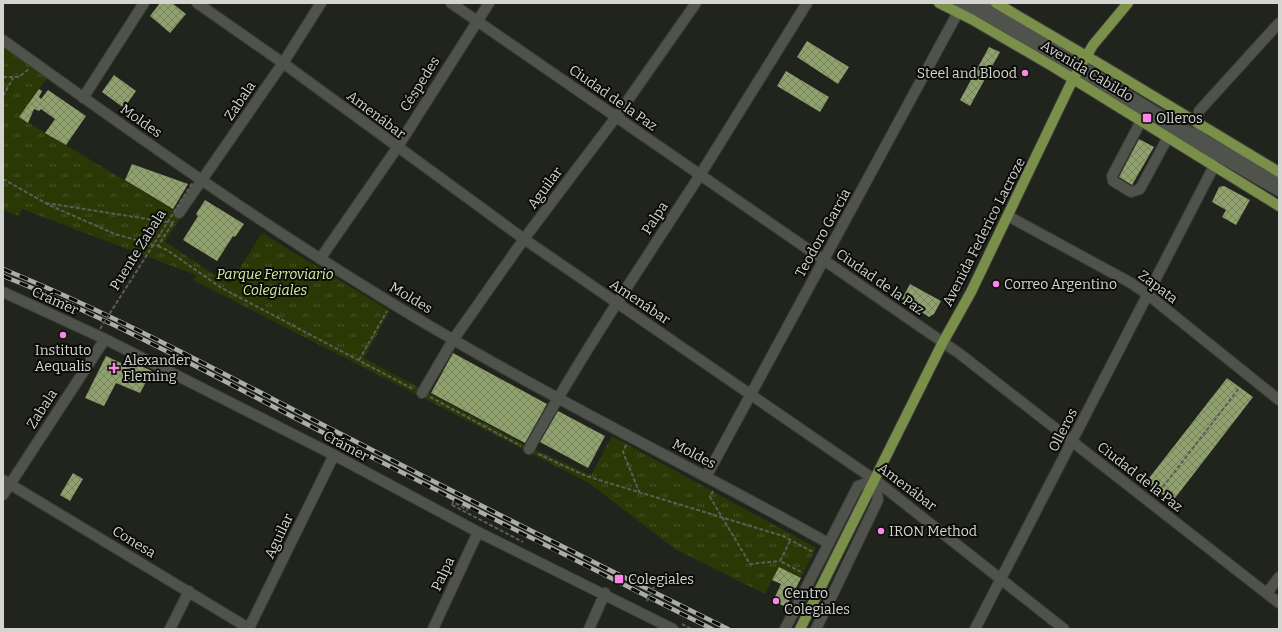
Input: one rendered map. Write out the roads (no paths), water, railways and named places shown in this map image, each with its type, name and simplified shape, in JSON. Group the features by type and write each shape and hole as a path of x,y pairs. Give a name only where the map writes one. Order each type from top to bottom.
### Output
{"main road":[{"name":"Avenida Cabildo","path":"939,3 961,6 973,20 1197,122 1279,172"},
{"name":"Avenida Cabildo","path":"996,3 1080,68 1141,121 1279,206"},
{"name":"Avenida Federico Lacroze","path":"800,629 943,342 971,292 1080,68 1128,3"}],"street":[{"path":"83,98 144,3"},
{"name":"Amenábar","path":"197,3 283,63 397,148 524,239 875,480 1064,629"},
{"name":"Zabala","path":"179,213 198,181 283,63 321,3"},
{"name":"Ciudad de la Paz","path":"451,3 943,342 1279,603"},
{"name":"Céspedes","path":"320,259 397,148 489,3"},
{"name":"Aguilar","path":"422,393 453,340 524,239 616,116 696,3"},
{"name":"Palpa","path":"529,449 557,397 700,174 807,3"},
{"path":"980,3 1062,50 1100,88 1279,191"},
{"path":"961,6 978,11 1203,139 1241,158 1279,182"},
{"name":"Teodoro García","path":"706,477 961,6"},
{"path":"1214,166 1197,122 1199,111 1279,23"},
{"name":"Moldes","path":"3,40 198,181 392,303 453,340 828,543"},
{"path":"1141,121 1112,176 1113,181 1131,192 1140,189 1168,137"},
{"name":"Olleros","path":"975,629 1073,442 1147,294 1214,166"},
{"name":"Zapata","path":"1008,216 1131,283 1147,294 1279,400"},
{"name":"Crámer","path":"3,292 105,339 334,455 478,532 605,593 673,629"},
{"name":"Zabala","path":"3,495 6,482 105,339"},
{"name":"Aguilar","path":"250,629 334,455"},
{"path":"785,629 858,486 875,480 878,500 816,629"},
{"name":"Conesa","path":"6,482 250,629"},
{"name":"Palpa","path":"433,629 478,532"},
{"path":"1267,593 1279,577"},
{"path":"170,629 189,591"},
{"path":"589,629 605,593"}],"railway":[{"path":"3,269 90,307 175,349 487,509 728,629"},
{"path":"3,276 123,329 416,480 712,629"}],"place":[{"name":"Steel and Blood","path":"1025,73"},
{"name":"Olleros","path":"1147,118"},
{"name":"Correo Argentino","path":"996,284"},
{"name":"Instituto Aequalis","path":"63,335"},
{"name":"Alexander Fleming","path":"114,368"},
{"name":"IRON Method","path":"881,531"},
{"name":"Colegiales","path":"619,579"},
{"name":"Centro Colegiales","path":"776,601"}],"park label":[{"name":"Parque Ferroviario Colegiales","path":"275,282"}]}
